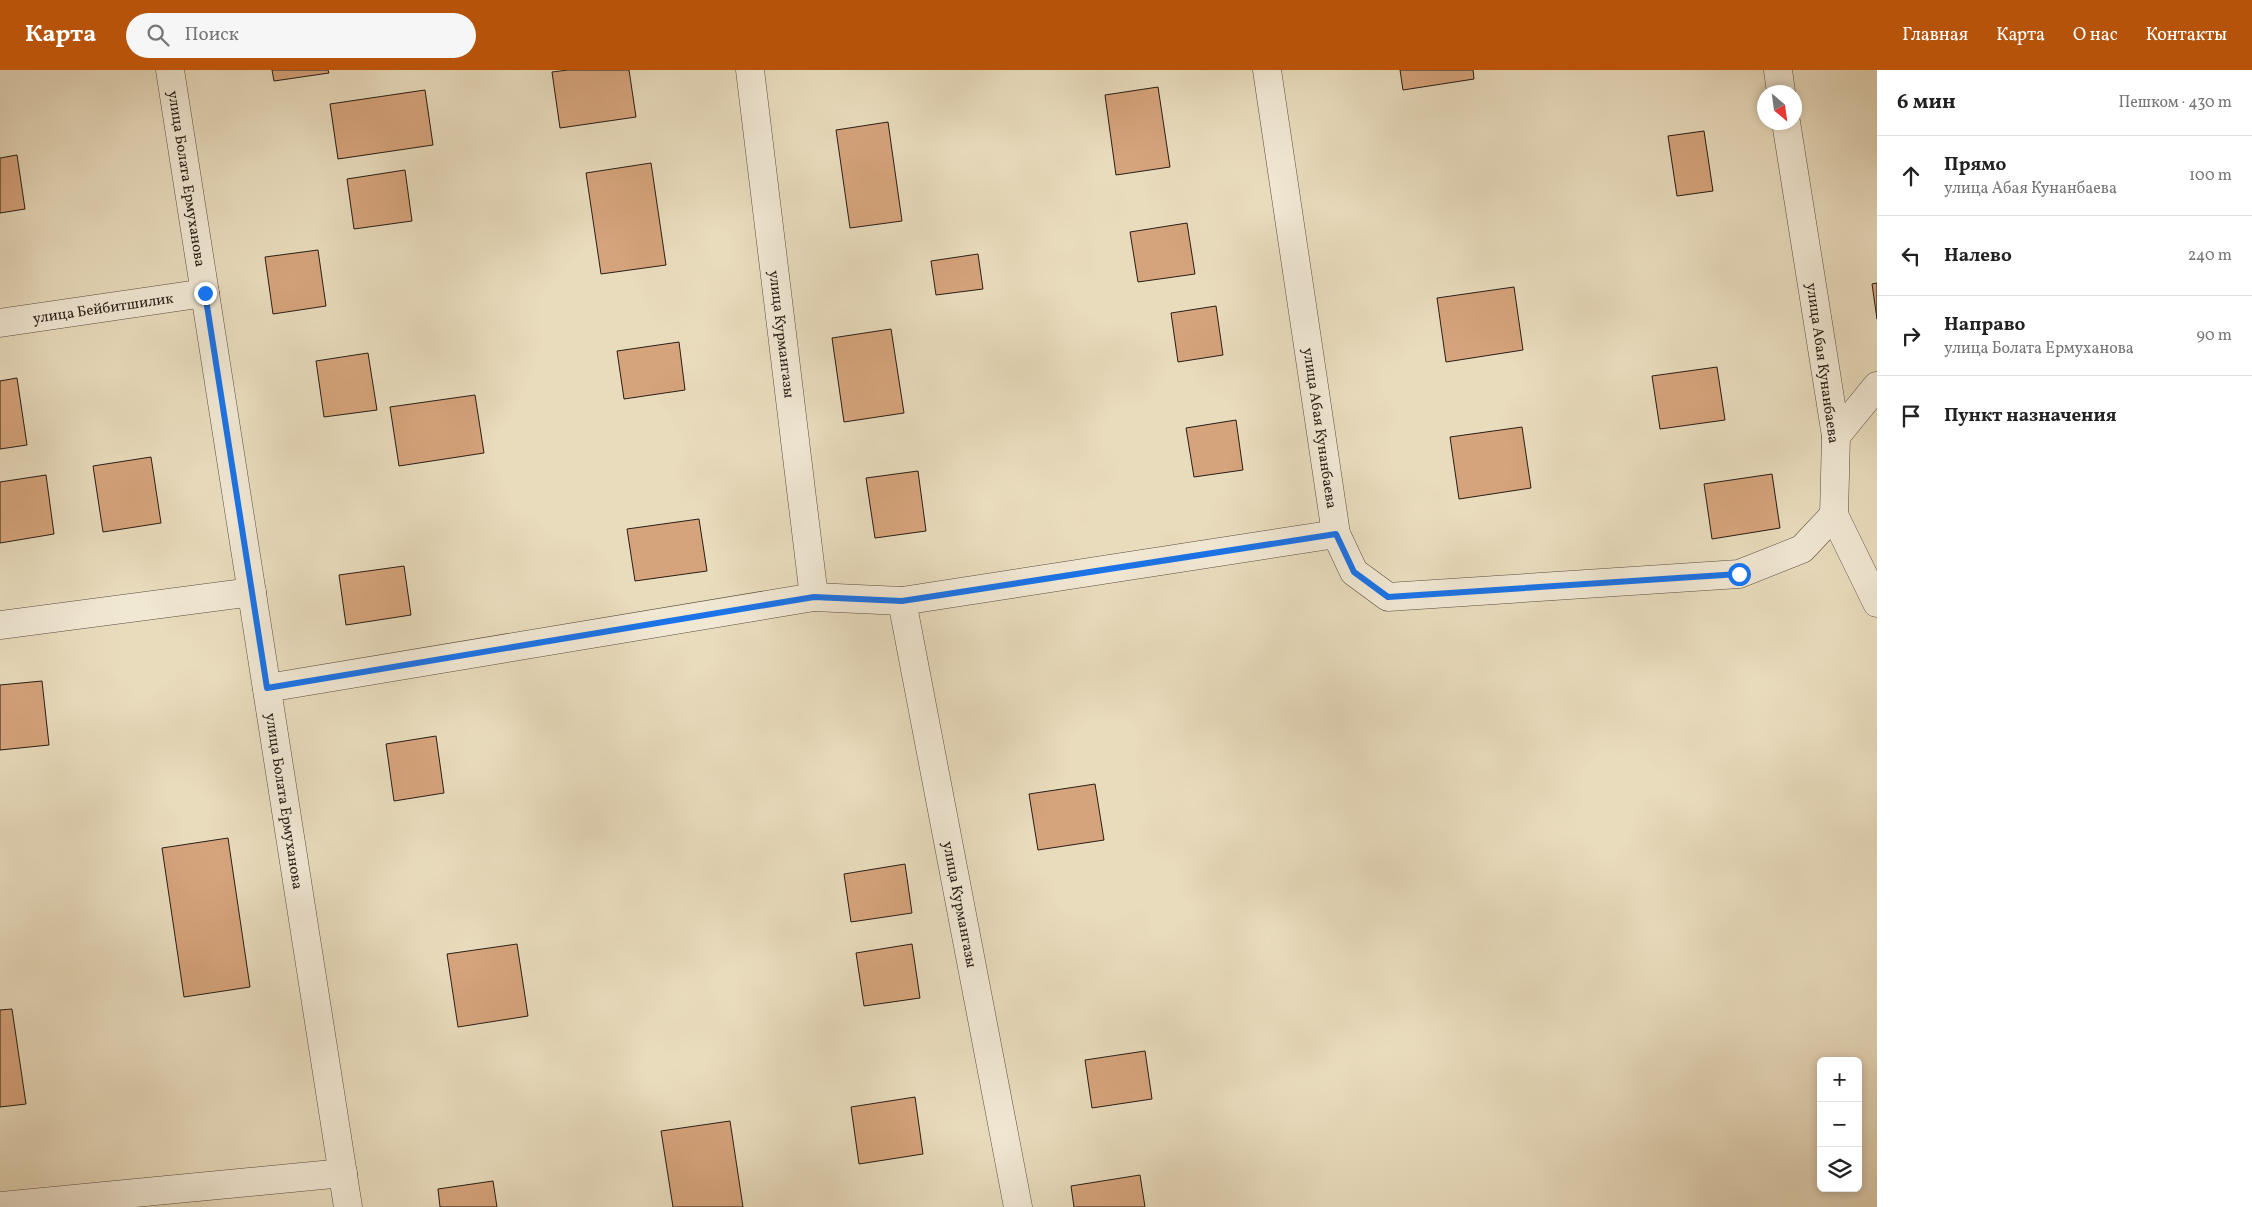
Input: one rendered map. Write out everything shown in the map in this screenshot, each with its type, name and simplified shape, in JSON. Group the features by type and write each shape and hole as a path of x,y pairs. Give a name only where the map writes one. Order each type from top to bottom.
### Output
{"street":[{"name":"улица Болата Ермуханова","path":"170,70 348,1207"},
{"name":"улица Курмангазы","path":"750,70 814,597"},
{"name":"улица Абая Кунанбаева","path":"1267,70 1336,534 1354,572 1388,597 1739,574 1802,549 1834,515 1836,436 1787,130"},
{"path":"1778,70 1780,85"},
{"name":"улица Бейбитшилик","path":"0,323 205,293"},
{"path":"1836,436 1877,386"},
{"path":"1834,515 1877,603"},
{"path":"267,688 814,597 902,601 1336,534"},
{"path":"0,625 252,592"},
{"name":"улица Курмангазы","path":"902,601 1018,1207"},
{"path":"0,1206 343,1173"}],"building":[{"path":"272,70 328,70 329,73 274,81"},
{"path":"568,70 629,70 636,117 560,128 552,72"},
{"path":"1400,70 1473,70 1474,79 1403,90"},
{"path":"1158,87 1170,167 1116,175 1105,95"},
{"path":"425,90 433,145 338,159 330,104"},
{"path":"888,122 902,221 850,228 836,130"},
{"path":"1704,131 1713,191 1677,196 1668,136"},
{"path":"17,155 25,209 0,213 0,158"},
{"path":"651,163 666,265 601,274 586,173"},
{"path":"405,170 412,221 354,229 347,179"},
{"path":"1187,223 1195,274 1138,282 1130,232"},
{"path":"318,250 326,306 273,314 265,257"},
{"path":"978,254 983,289 936,295 931,261"},
{"path":"1877,283 1877,319 1872,284"},
{"path":"1514,287 1523,350 1446,362 1437,298"},
{"path":"1216,306 1223,355 1178,362 1171,313"},
{"path":"891,329 904,413 844,422 832,338"},
{"path":"679,342 685,390 624,399 617,351"},
{"path":"368,353 377,410 324,417 316,361"},
{"path":"1717,367 1725,420 1660,429 1652,376"},
{"path":"17,378 27,445 0,449 0,381"},
{"path":"475,395 484,453 399,466 390,407"},
{"path":"1236,420 1243,470 1194,477 1186,428"},
{"path":"1522,427 1531,488 1459,499 1450,437"},
{"path":"151,457 161,523 103,532 93,466"},
{"path":"918,471 926,531 875,538 866,478"},
{"path":"1772,474 1780,528 1712,539 1704,484"},
{"path":"46,475 54,534 0,543 0,482"},
{"path":"699,519 707,571 635,581 627,529"},
{"path":"404,566 411,615 346,625 339,575"},
{"path":"42,681 49,745 0,750 0,685"},
{"path":"436,736 444,793 394,801 386,744"},
{"path":"1095,784 1104,840 1038,850 1029,794"},
{"path":"228,838 250,987 184,997 162,848"},
{"path":"905,864 912,913 851,922 844,874"},
{"path":"517,944 528,1016 458,1027 447,954"},
{"path":"912,944 920,998 864,1006 856,953"},
{"path":"12,1009 26,1104 0,1107 0,1010"},
{"path":"1145,1051 1152,1099 1092,1108 1085,1060"},
{"path":"915,1097 923,1154 859,1164 851,1107"},
{"path":"730,1121 743,1207 673,1207 661,1131"},
{"path":"1140,1175 1145,1207 1074,1207 1071,1186"},
{"path":"493,1181 497,1207 440,1207 438,1189"}],"route":[{"path":"205,293 267,688 814,597 902,601 1336,534 1354,572 1388,597 1739,574"}]}
